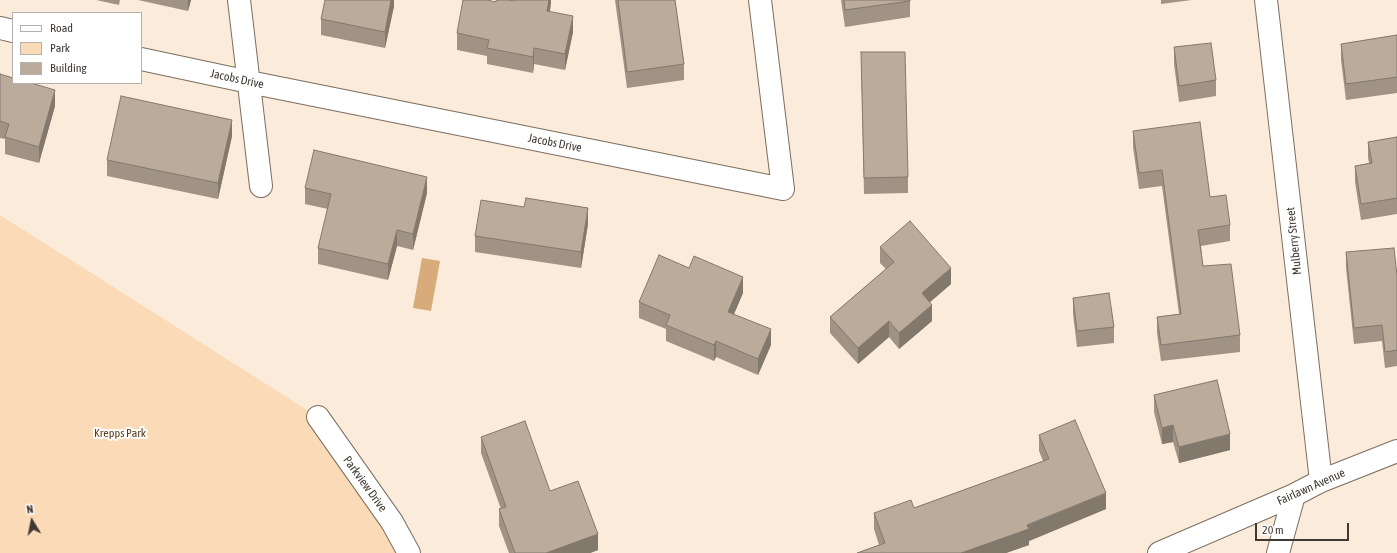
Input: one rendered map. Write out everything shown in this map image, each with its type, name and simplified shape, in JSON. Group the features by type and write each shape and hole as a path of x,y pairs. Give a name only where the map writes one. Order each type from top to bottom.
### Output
{"street":[{"path":"239,0 260,186"},
{"name":"Jacobs Drive","path":"142,59 783,189 760,0"},
{"name":"Mulberry Street","path":"1266,0 1321,482"},
{"path":"0,28 12,31"},
{"name":"Parkview Drive","path":"318,418 392,522 409,553"},
{"name":"Fairlawn Avenue","path":"1159,553 1321,482 1397,451"},
{"path":"1278,553 1294,495"}],"green space":[{"name":"Krepps Park","path":"0,215 318,417 409,553 0,553"}],"shaded area":[{"path":"422,258 440,261 431,311 413,308"}],"building":[{"path":"325,0 391,0 385,32 321,19"},
{"path":"463,0 487,0 496,2 496,0 549,0 547,11 573,16 565,54 534,48 533,57 487,48 489,40 457,33"},
{"path":"618,0 675,0 684,64 627,72"},
{"path":"844,0 910,0 910,1 845,10"},
{"path":"1397,35 1397,77 1346,84 1341,44"},
{"path":"1211,43 1216,80 1179,86 1174,47"},
{"path":"861,52 905,52 908,177 864,178"},
{"path":"0,74 12,78 12,84 34,84 55,90 39,147 5,137 9,124 0,121"},
{"path":"121,96 232,120 218,183 107,160"},
{"path":"1200,122 1210,197 1226,195 1230,225 1198,230 1203,266 1231,264 1240,335 1161,345 1157,317 1181,314 1162,170 1139,173 1133,131"},
{"path":"1397,137 1397,198 1361,204 1355,166 1372,163 1368,142"},
{"path":"314,150 427,177 413,234 397,230 388,264 318,248 331,194 305,188"},
{"path":"526,198 588,208 581,252 475,236 481,200 524,207"},
{"path":"910,221 951,268 922,293 932,305 899,333 889,321 858,348 830,317 894,262 880,247"},
{"path":"1394,248 1397,276 1397,350 1385,352 1382,325 1354,328 1346,252"},
{"path":"659,255 689,268 694,256 743,277 728,312 771,329 758,359 716,341 714,345 666,325 670,315 639,302"},
{"path":"1109,293 1114,327 1077,331 1073,298"},
{"path":"1217,380 1230,434 1179,447 1173,425 1162,428 1154,395"},
{"path":"1075,420 1106,493 1027,525 1029,529 961,553 857,553 885,543 874,513 911,500 914,508 1049,459 1039,435"},
{"path":"525,421 550,491 578,481 598,534 546,553 515,553 499,509 506,507 481,437"}]}
